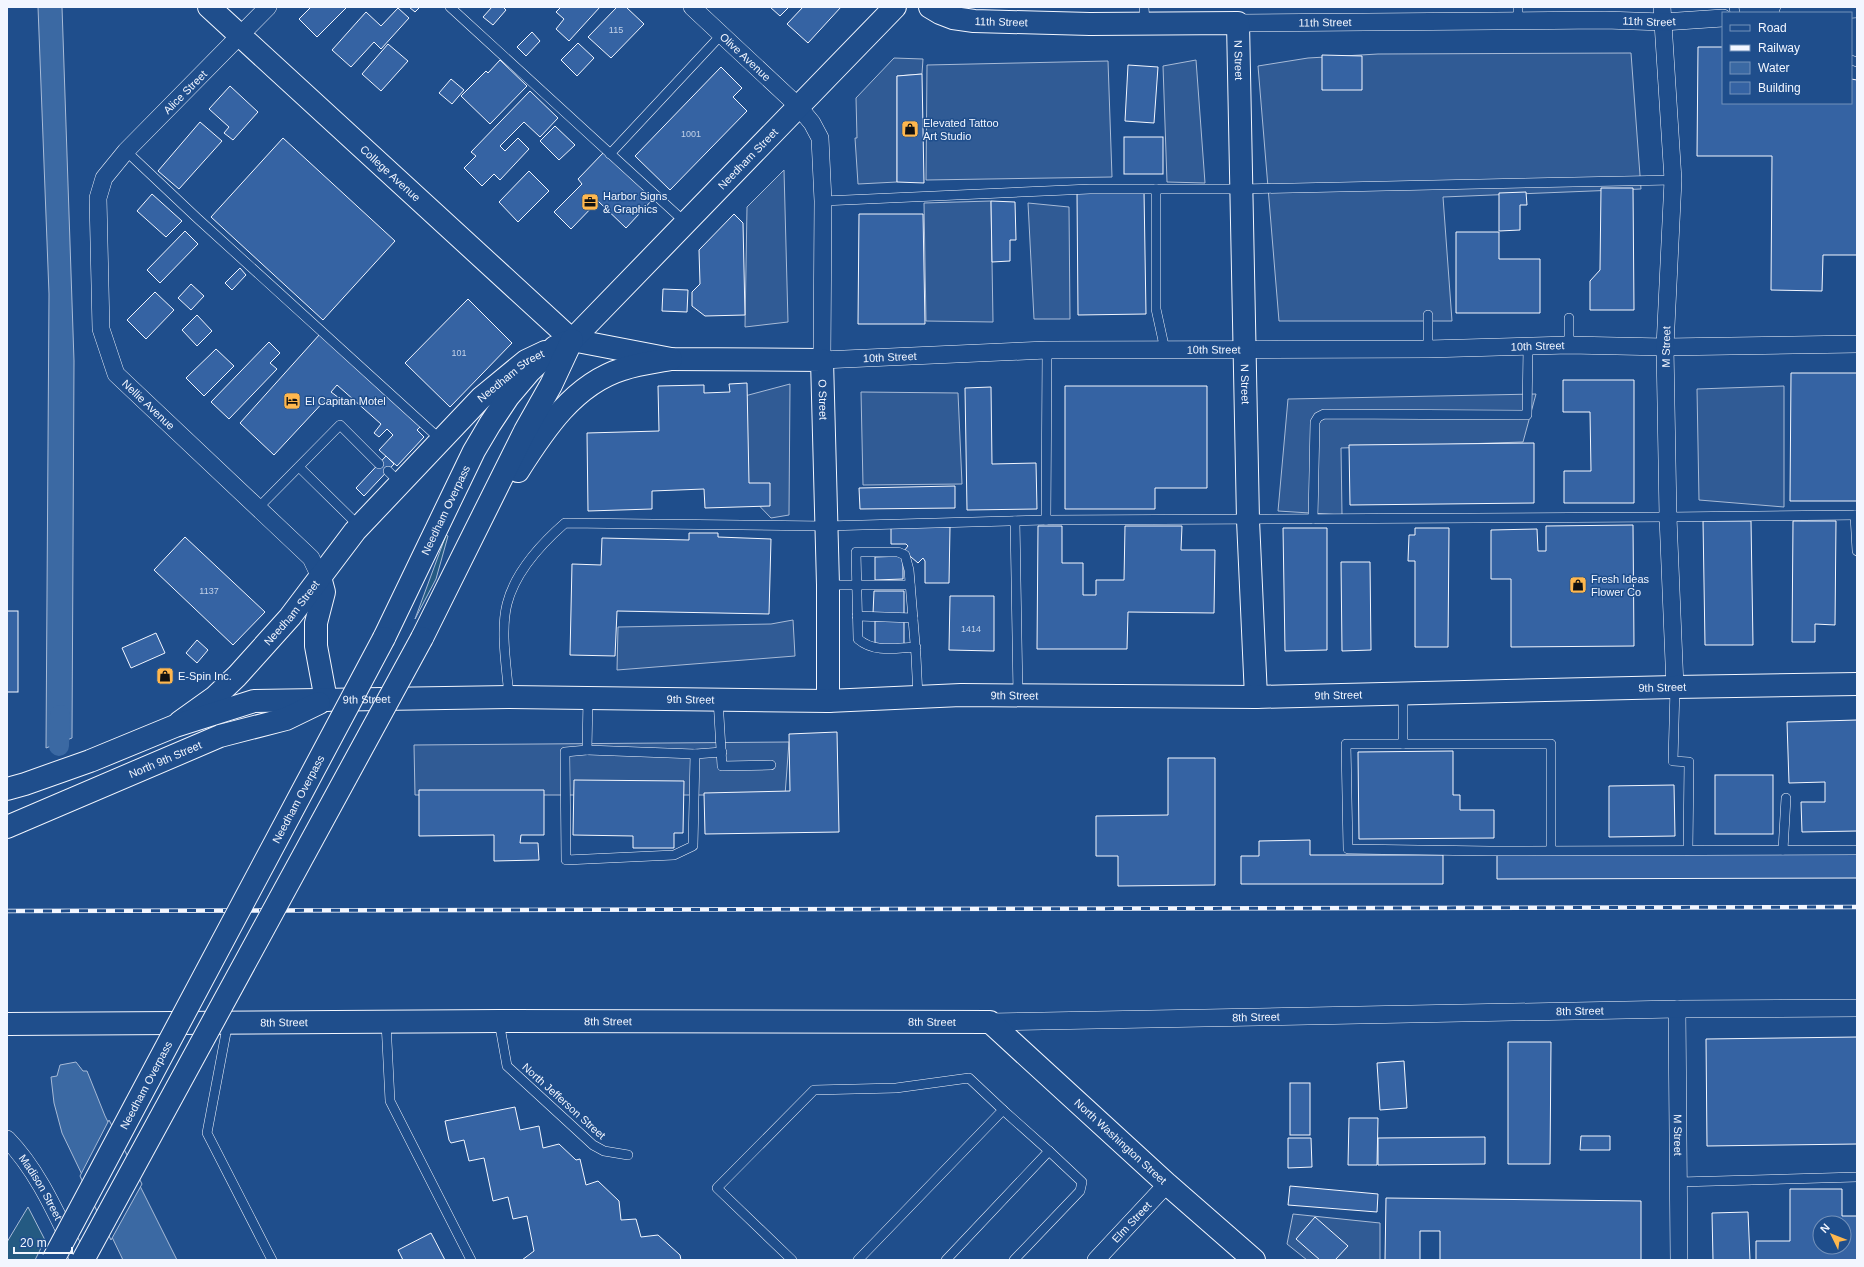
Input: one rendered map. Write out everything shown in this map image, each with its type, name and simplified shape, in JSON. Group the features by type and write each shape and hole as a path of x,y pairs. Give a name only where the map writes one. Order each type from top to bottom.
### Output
{"main road":[{"name":"College Avenue","path":"209,7 564,344"},
{"name":"Needham Street","path":"175,726 215,698 230,684 290,618 394,477 441,440 481,398 526,361 564,344 686,223 895,7"},
{"name":"11th Street","path":"930,7 953,18 974,21 1144,15 1238,23"},
{"name":"N Street","path":"1238,23 1248,520 1256,698"},
{"name":"10th Street","path":"564,344 671,359 822,360"},
{"path":"83,1260 422,638 525,431 551,385 564,344"},
{"name":"Needham Overpass","path":"53,1260 384,638 474,451 508,397 530,371 564,344"},
{"path":"465,552 550,424 579,393 591,384 622,369 671,359"},
{"name":"O Street","path":"822,360 828,585 828,701"},
{"path":"320,577 324,592 316,622 316,646 326,700"},
{"name":"9th Street","path":"175,726 254,701 509,697 828,701 1018,695 1256,698 1674,687 1857,684"},
{"name":"North 9th Street","path":"7,828 220,736 286,719 326,700"},
{"path":"7,789 90,761 175,726"},
{"name":"8th Street","path":"7,1024 498,1021 990,1022"},
{"name":"North Washington Street","path":"990,1022 1167,1184 1254,1260"}],"street":[{"name":"Alice Street","path":"104,178 126,151 268,7"},
{"name":"Olive Avenue","path":"692,7 798,106"},
{"path":"1809,12 1852,10"},
{"name":"11th Street","path":"1238,23 1518,14 1605,20 1663,14 1722,18"},
{"name":"M Street","path":"1663,14 1673,180 1665,347 1668,517 1674,687"},
{"name":"O Street","path":"798,106 812,123 820,138 823,200 822,360"},
{"name":"Nellie Avenue","path":"104,178 98,198 101,329 116,374 310,558 320,577"},
{"name":"10th Street","path":"822,360 1047,350 1428,349 1569,346 1665,347 1857,344"},
{"name":"8th Street","path":"990,1022 1857,1008"},
{"name":"M Street","path":"1677,1010 1679,1260"},
{"name":"Madison Street","path":"7,1140 29,1166 40,1183 79,1260"},
{"name":"Elm Street","path":"1096,1260 1167,1184"}],"lane":[{"path":"450,7 686,223"},
{"path":"610,154 722,34"},
{"path":"126,151 197,218 441,440"},
{"path":"823,200 1090,188 1242,189 1673,180"},
{"path":"1156,188 1156,309 1165,350"},
{"path":"1428,315 1428,349"},
{"path":"1569,318 1569,346"},
{"path":"1313,519 1314,422 1318,417 1324,414 1527,415 1528,347"},
{"path":"1046,520 1047,350"},
{"path":"257,509 340,425 379,464"},
{"path":"299,467 359,526"},
{"path":"509,697 504,629 507,604 520,574 548,538 565,523 826,526 1015,520 1248,520 1856,515 1857,551"},
{"path":"1015,520 1018,695"},
{"path":"916,647 882,648 865,646 858,639 856,552 898,552 905,555 909,570 916,647 918,697"},
{"path":"828,585 910,585"},
{"path":"857,616 913,618"},
{"path":"1674,687 1673,762 1689,762 1688,850"},
{"path":"1403,694 1403,744"},
{"path":"587,750 588,698"},
{"path":"718,699 722,766 772,765"},
{"path":"1552,851 1552,744 1346,744 1348,849 1552,851 1857,850"},
{"path":"694,754 693,846 674,855 566,860 565,752 587,750 694,754 722,752"},
{"path":"1783,850 1786,798"},
{"name":"North Jefferson Street","path":"498,1021 507,1066 593,1145 604,1151 628,1155"},
{"path":"228,1022 207,1133 272,1260"},
{"path":"386,1022 390,1101 471,1260"},
{"path":"792,1260 717,1188 814,1090 896,1088 969,1078 1082,1182 1080,1191 1014,1260"},
{"path":"858,1260 1003,1110"},
{"path":"946,1260 1049,1150"},
{"path":"1679,1182 1857,1177"}],"shaded area":[{"path":"1631,53 1641,189 1443,197 1452,321 1279,321 1258,66 1308,58 1378,54"},
{"path":"894,58 923,59 922,74 897,76 897,182 858,184 855,138 857,138 856,98"},
{"path":"1196,60 1205,183 1167,182 1163,66"},
{"path":"1108,61 1112,177 926,180 927,65"},
{"path":"784,170 788,322 745,327 747,207"},
{"path":"991,201 993,322 926,321 924,203"},
{"path":"1028,203 1069,207 1070,319 1034,319"},
{"path":"790,384 789,515 771,518 747,493 741,397"},
{"path":"1784,386 1784,507 1699,500 1697,389"},
{"path":"861,392 958,393 962,484 863,485"},
{"path":"1536,394 1523,442 1341,448 1342,515 1278,511 1288,399"},
{"path":"446,535 448,536 436,579 415,619"},
{"path":"793,620 795,656 617,670 618,627 771,624"},
{"path":"789,742 785,795 415,795 414,745"},
{"path":"28,1207 45,1240 35,1260 7,1260 7,1242"},
{"path":"1293,1214 1380,1223 1380,1260 1307,1260 1287,1244"}],"water":[{"path":"38,7 62,7 74,361 72,738 46,748 49,294"},
{"path":"76,1062 83,1071 87,1071 105,1116 177,1260 123,1260 62,1133 54,1103 51,1077 57,1076 60,1065"}],"pier":[{"path":"109,1120 142,1184 111,1240 80,1176"}],"building":[{"path":"311,7 347,7 317,37 299,19"},
{"path":"409,7 420,7 415,12"},
{"path":"492,7 503,7 506,10 493,25 483,17"},
{"path":"561,7 600,7 569,41 556,29 564,19 556,12"},
{"path":"617,7 626,7 644,24 611,58 588,37"},
{"path":"770,7 789,7 780,16"},
{"path":"803,7 841,7 808,43 787,24"},
{"path":"398,8 409,18 381,49 374,42 351,67 332,50 366,12 381,26"},
{"path":"532,32 540,41 526,56 517,47"},
{"path":"578,43 594,58 577,76 561,60"},
{"path":"388,44 408,61 381,91 362,74"},
{"path":"1698,47 1722,47 1722,104 1852,104 1852,79 1857,80 1857,255 1823,255 1822,291 1771,290 1772,156 1697,156"},
{"path":"1322,55 1362,56 1362,90 1322,90"},
{"path":"500,60 527,86 490,124 461,96 486,71 488,73"},
{"path":"1128,65 1158,67 1154,123 1125,121"},
{"path":"721,67 742,88 733,97 747,111 670,190 635,156"},
{"name":"Elevated Tattoo Art Studio","path":"922,74 924,183 897,182 897,76"},
{"path":"451,79 464,90 452,104 439,93"},
{"path":"230,86 258,112 233,140 224,133 229,127 209,109"},
{"path":"530,91 558,118 540,137 524,122 500,146 505,151 518,138 529,149 500,180 494,174 482,186 464,168 476,156 471,152"},
{"path":"200,122 222,141 179,189 158,171"},
{"path":"555,126 575,145 559,160 540,141"},
{"path":"1124,137 1163,137 1163,174 1124,174"},
{"path":"283,138 395,241 323,320 211,217"},
{"path":"604,152 653,199 626,228 598,201 571,229 554,212 582,184 578,179"},
{"path":"529,171 549,191 518,222 499,202"},
{"path":"1601,188 1633,188 1634,310 1590,310 1590,281 1600,270"},
{"path":"1144,191 1146,314 1078,315 1077,192"},
{"path":"1526,192 1527,205 1520,205 1520,230 1499,231 1499,193"},
{"path":"152,194 182,221 166,237 137,211"},
{"path":"991,201 1015,202 1016,240 1010,240 1010,261 992,262"},
{"path":"734,214 743,223 745,315 705,316 692,306 692,292 700,284 699,250"},
{"path":"859,214 923,214 925,324 858,324"},
{"path":"185,231 198,244 160,283 147,270"},
{"path":"1456,232 1499,232 1499,259 1540,259 1540,313 1456,313"},
{"path":"240,268 246,275 232,290 225,283"},
{"path":"191,284 204,296 191,310 178,298"},
{"path":"663,289 688,290 687,312 662,311"},
{"path":"155,292 174,310 146,339 127,320"},
{"path":"468,299 512,343 450,407 405,363"},
{"path":"197,315 212,331 197,346 182,330"},
{"name":"El Capitan Motel","path":"320,334 421,426 417,430 424,437 397,466 379,450 393,435 387,429 379,437 374,433 381,424 337,385 331,392 339,398 333,404 327,398 274,455 240,423"},
{"path":"269,342 280,353 270,363 277,369 229,419 211,402"},
{"path":"216,349 234,366 204,396 186,378"},
{"path":"1791,373 1857,373 1857,501 1790,501"},
{"path":"1563,380 1634,380 1634,503 1564,503 1564,471 1591,471 1590,412 1563,412"},
{"path":"747,383 749,483 770,483 770,506 705,508 704,489 652,491 652,509 588,511 587,433 659,431 658,386 704,385 704,393 730,392 729,384"},
{"path":"1065,386 1207,386 1207,488 1155,488 1155,509 1065,509"},
{"path":"991,387 992,464 1036,463 1037,509 967,510 965,388"},
{"path":"1534,443 1534,503 1350,505 1349,445"},
{"path":"386,456 394,464 364,496 356,488"},
{"path":"955,486 955,508 860,509 859,488"},
{"path":"1703,521 1751,521 1753,645 1705,645"},
{"path":"1793,521 1836,521 1835,625 1815,624 1815,642 1792,642"},
{"path":"1633,525 1634,646 1511,647 1511,579 1491,579 1491,530 1537,529 1538,551 1546,551 1546,526"},
{"path":"891,526 950,527 949,583 925,583 925,561 923,558 918,563 904,551 908,546 906,544 891,544"},
{"path":"1038,526 1062,526 1062,563 1083,563 1083,595 1096,595 1096,580 1124,580 1125,526 1182,526 1181,550 1215,550 1214,613 1128,612 1127,649 1037,649"},
{"path":"1283,528 1327,528 1327,650 1285,651"},
{"path":"1415,528 1449,528 1448,647 1415,647 1415,561 1408,561 1409,535 1415,535"},
{"path":"689,533 718,533 718,537 771,539 769,614 617,611 615,656 570,655 572,564 601,565 602,538 689,540"},
{"path":"185,537 265,612 233,645 154,570"},
{"path":"903,556 903,579 875,580 875,557"},
{"path":"1341,562 1370,562 1371,650 1342,651"},
{"path":"874,591 904,591 904,614 873,614"},
{"path":"950,596 994,596 994,651 949,650"},
{"path":"7,611 18,611 18,692 7,692"},
{"path":"875,621 904,621 904,645 875,645"},
{"path":"156,633 165,653 131,668 122,648"},
{"path":"197,640 208,650 197,663 186,653"},
{"path":"1857,720 1857,831 1802,832 1801,802 1825,802 1825,782 1789,783 1787,722"},
{"path":"837,732 839,832 705,834 704,793 790,791 789,734"},
{"path":"1453,751 1453,795 1460,795 1460,810 1494,810 1494,838 1359,839 1358,752"},
{"path":"1168,758 1215,758 1215,885 1118,886 1118,856 1096,856 1096,816 1168,815"},
{"path":"1715,775 1773,775 1773,834 1715,834"},
{"path":"574,780 684,781 683,833 674,833 674,848 633,848 633,836 573,835"},
{"path":"1674,785 1675,836 1609,837 1609,786"},
{"path":"419,790 544,790 544,835 521,835 520,843 538,843 539,860 494,861 494,835 419,836"},
{"path":"1310,840 1310,855 1443,855 1443,884 1241,884 1241,856 1259,856 1259,841"},
{"path":"1857,853 1857,878 1497,879 1497,854"},
{"path":"1857,1037 1857,1144 1707,1146 1706,1039"},
{"path":"1508,1042 1551,1042 1550,1164 1508,1164"},
{"path":"1404,1061 1407,1108 1380,1110 1377,1063"},
{"path":"1290,1083 1310,1083 1310,1135 1290,1135"},
{"path":"515,1107 520,1130 539,1126 543,1148 559,1144 576,1160 580,1159 586,1185 598,1181 619,1201 621,1220 636,1219 641,1237 658,1235 680,1255 681,1260 522,1260 534,1251 527,1216 513,1219 508,1197 493,1201 484,1158 469,1161 464,1140 451,1143 445,1121"},
{"path":"1349,1118 1378,1118 1377,1165 1348,1165"},
{"path":"1581,1136 1610,1136 1610,1150 1580,1150"},
{"path":"1485,1137 1485,1164 1378,1165 1378,1138"},
{"path":"1288,1138 1311,1138 1312,1167 1288,1168"},
{"path":"1290,1186 1378,1194 1377,1212 1288,1205"},
{"path":"1790,1189 1842,1189 1842,1215 1812,1215 1812,1255 1852,1255 1852,1216 1857,1216 1857,1260 1756,1260 1756,1241 1790,1241"},
{"path":"1386,1198 1641,1201 1641,1260 1440,1260 1440,1231 1420,1231 1420,1260 1385,1260"},
{"path":"1748,1212 1750,1260 1713,1260 1712,1213"},
{"path":"1315,1217 1348,1246 1335,1260 1320,1260 1296,1239"},
{"path":"431,1233 445,1260 403,1260 398,1250"}],"waterway":[{"path":"59,746 60,715"}],"railway":[{"path":"7,911 1857,907"}],"place":[{"name":"Elevated Tattoo Art Studio","path":"910,129"},
{"name":"Harbor Signs & Graphics","path":"590,202"},
{"name":"El Capitan Motel","path":"292,401"},
{"name":"Fresh Ideas Flower Co","path":"1578,585"},
{"name":"E-Spin Inc.","path":"165,676"}]}
